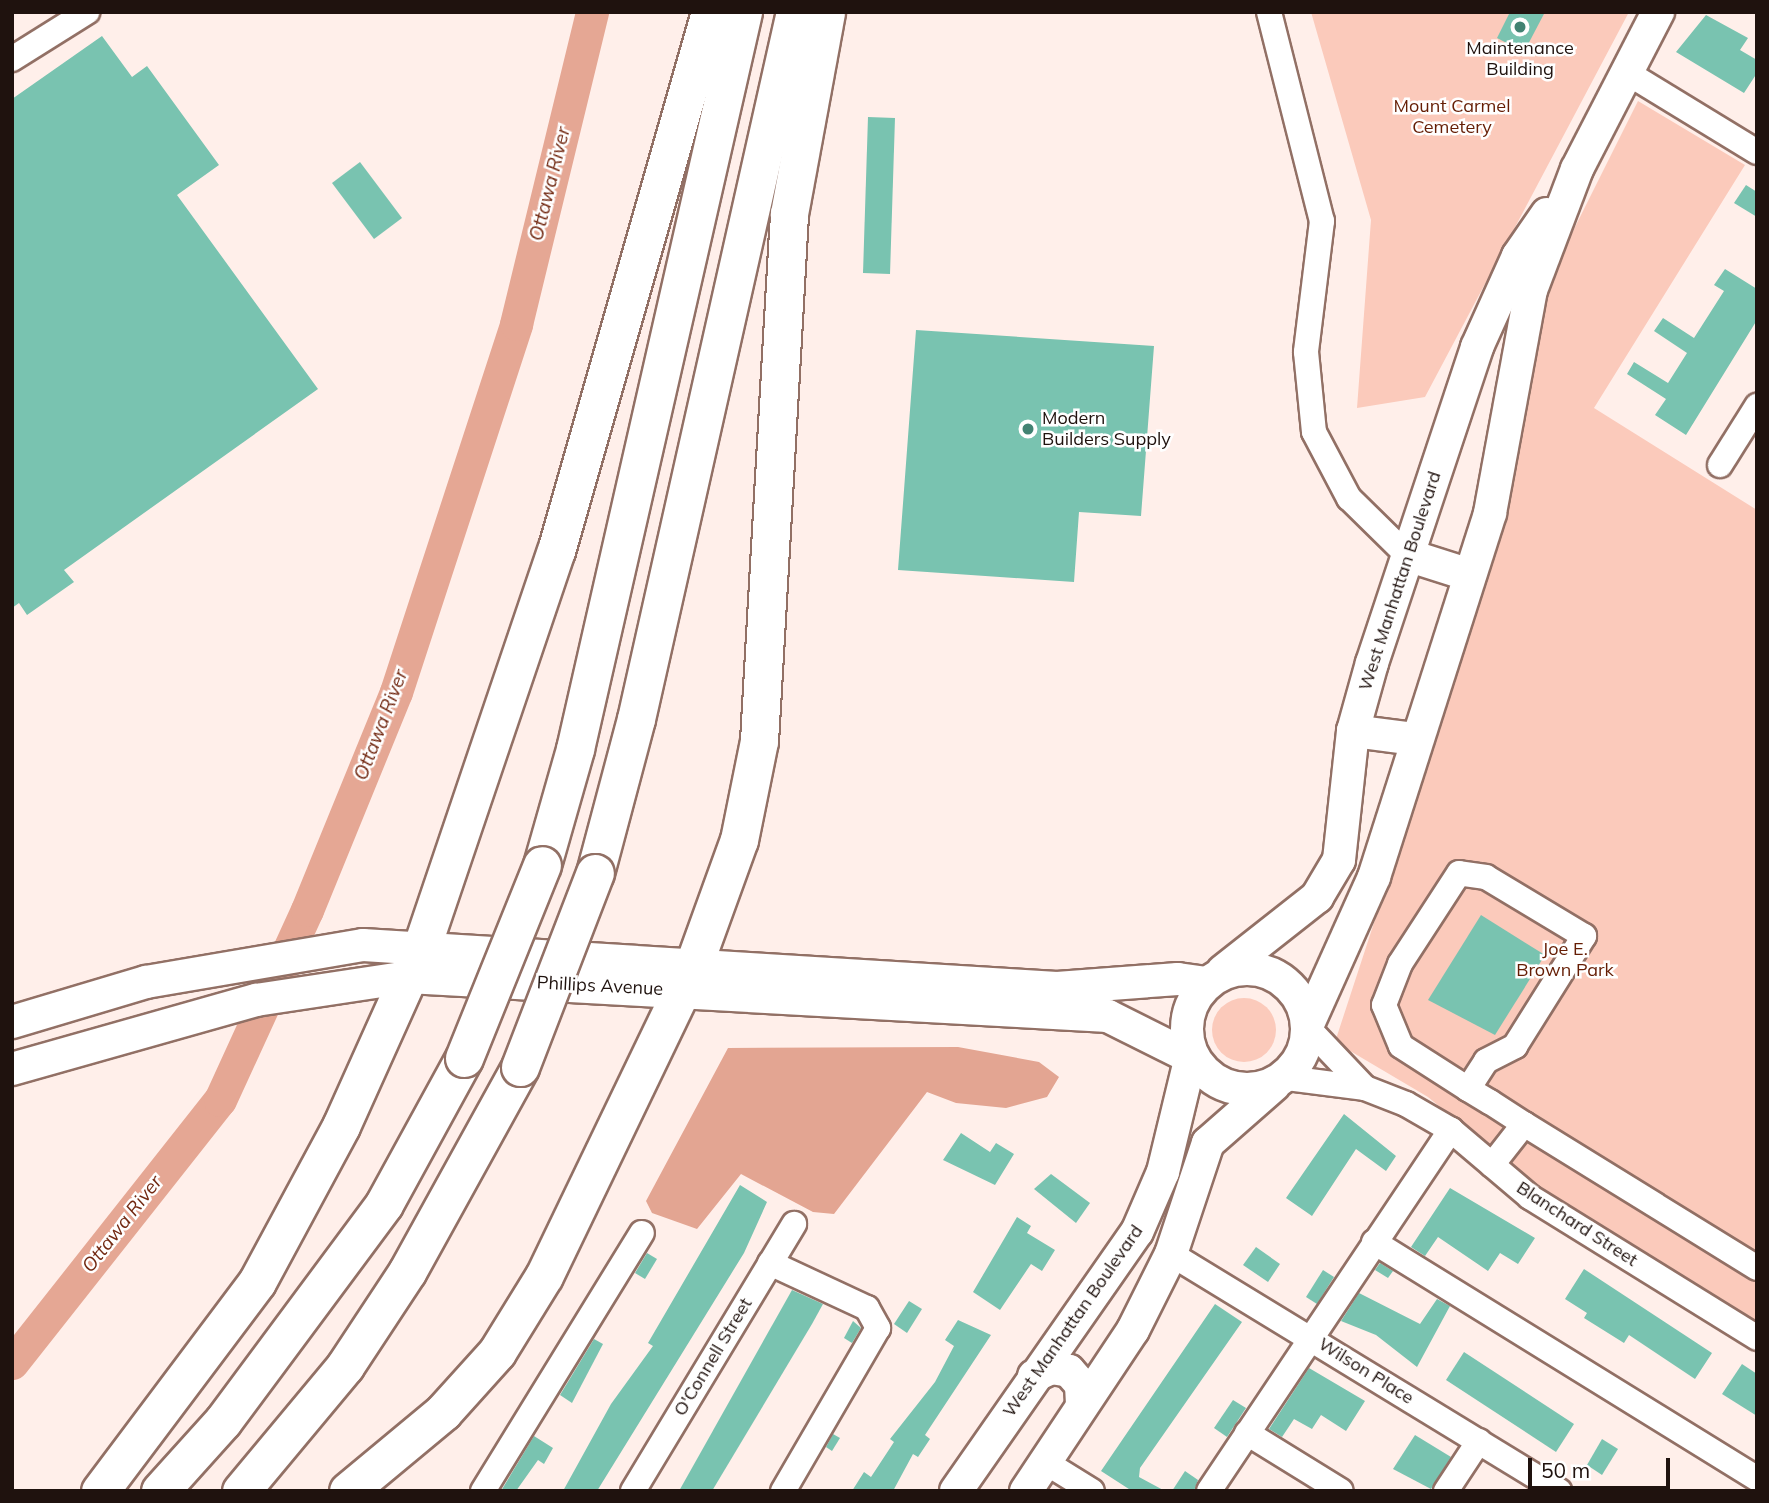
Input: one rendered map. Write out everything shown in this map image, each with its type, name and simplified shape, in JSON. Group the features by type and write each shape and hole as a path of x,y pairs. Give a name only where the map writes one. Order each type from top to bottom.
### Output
{"highway":[{"path":"100,1491 257,1282 341,1126 427,956 556,551 710,12"},
{"path":"160,1491 223,1422 384,1205 464,1058 542,865 575,749 743,12"},
{"path":"241,1491 345,1366 407,1272 520,1068 595,873 636,719 794,12"},
{"path":"348,1491 443,1412 497,1352 544,1276 688,978 739,841 759,741 782,291 800,135 826,12"}],"main road":[{"name":"West Manhattan Boulevard","path":"1309,1027 1336,950 1369,890 1415,739 1470,575 1497,485 1524,316 1577,169 1658,12"},
{"name":"West Manhattan Boulevard","path":"1214,977 1330,879 1345,836 1353,731 1407,555 1491,313 1518,256 1577,169"},
{"path":"1407,555 1470,575"},
{"path":"1353,731 1415,739"},
{"name":"Phillips Avenue","path":"12,1022 110,991 218,968 363,945 427,956 1108,1016 1189,1058"},
{"name":"Phillips Avenue","path":"12,1069 198,1015 344,984 427,956"},
{"path":"427,956 688,978 1057,988 1264,972 1279,981 1309,1027 1280,1082 1208,1143 1171,1254 1133,1330 1026,1491"},
{"path":"1214,977 1187,1021 1189,1058 1227,1082 1280,1082"},
{"name":"West Manhattan Boulevard","path":"956,1491 1137,1232 1163,1172 1189,1058"},
{"path":"1034,1376 1051,1368 1069,1371 1081,1385 1082,1404"}],"street":[{"path":"12,59 87,12"},
{"path":"1269,12 1322,222 1306,352 1314,432 1349,498 1407,555"},
{"path":"1626,72 1757,152"},
{"path":"1720,465 1757,406"},
{"path":"1468,1089 1486,1061 1515,1046 1584,936 1486,877 1459,873 1400,964 1384,1005 1401,1046 1468,1089 1524,1124 1757,1268"},
{"path":"1309,1027 1365,1087"},
{"path":"1280,1082 1365,1087"},
{"name":"Blanchard Street","path":"1365,1087 1451,1129 1530,1197 1757,1338"},
{"path":"1492,1165 1524,1124"},
{"path":"1209,1491 1451,1129"},
{"name":"O'Connell Street","path":"633,1491 793,1224"},
{"path":"483,1491 642,1233"},
{"path":"1374,1242 1757,1479"},
{"name":"Wilson Place","path":"1171,1254 1559,1491"},
{"path":"770,1263 867,1308 878,1328 783,1491"},
{"path":"1247,1433 1341,1491"},
{"path":"1446,1491 1479,1441"},
{"path":"1045,1462 1092,1491"}],"green space":[{"name":"Mount Carmel Cemetery","path":"1311,12 1629,12 1425,397 1357,408 1371,220"},
{"name":"Joe E. Brown Park","path":"1638,101 1745,165 1594,408 1757,510 1757,1324 1550,1198 1428,1097 1335,1042 1497,547 1550,277"},
{"path":"1238,998 1250,998 1267,1007 1274,1018 1274,1042 1267,1053 1250,1062 1238,1062 1226,1057 1217,1048 1212,1036 1212,1024 1217,1012 1226,1003"}],"shaded area":[{"path":"958,1047 1039,1062 1059,1077 1047,1097 1006,1108 956,1103 927,1092 834,1214 813,1212 741,1174 697,1229 652,1213 646,1201 728,1048"}],"building":[{"name":"Maintenance Building","path":"1510,12 1545,12 1524,52 1497,38"},
{"path":"1706,15 1748,38 1740,50 1757,60 1757,73 1744,93 1676,52"},
{"path":"102,36 132,77 147,66 219,165 177,195 318,389 64,570 74,582 27,615 19,603 12,608 12,99"},
{"path":"868,117 895,118 890,274 863,273"},
{"path":"360,162 402,218 374,239 332,183"},
{"path":"1746,185 1757,192 1757,217 1734,203"},
{"path":"1725,269 1757,289 1757,320 1686,435 1655,415 1666,399 1627,374 1634,362 1668,383 1687,353 1654,331 1663,318 1694,338 1724,291 1714,285"},
{"name":"Modern Builders Supply","path":"916,330 1154,346 1141,516 1079,512 1074,582 898,570"},
{"path":"1481,915 1545,955 1495,1035 1428,1000"},
{"path":"1344,1114 1396,1156 1386,1171 1356,1149 1312,1216 1286,1198"},
{"path":"961,1133 990,1152 996,1143 1014,1154 995,1185 943,1160"},
{"path":"1051,1174 1090,1203 1076,1223 1034,1189"},
{"path":"740,1185 767,1202 744,1253 597,1491 563,1491 611,1404 653,1346 648,1343"},
{"path":"1450,1188 1535,1238 1518,1264 1500,1253 1488,1271 1438,1237 1425,1256 1411,1247"},
{"path":"1017,1217 1031,1226 1027,1233 1055,1250 1042,1271 1031,1264 1000,1310 973,1292"},
{"path":"1256,1247 1280,1264 1268,1282 1243,1265"},
{"path":"647,1253 657,1259 645,1279 635,1273"},
{"path":"1380,1263 1393,1271 1388,1278 1375,1270"},
{"path":"1584,1269 1712,1353 1695,1379 1629,1335 1624,1343 1584,1318 1587,1313 1565,1299"},
{"path":"1323,1270 1334,1277 1317,1304 1306,1297"},
{"path":"792,1290 823,1304 812,1324 712,1491 679,1491"},
{"path":"1359,1293 1420,1324 1437,1299 1450,1306 1417,1367 1376,1335 1341,1321"},
{"path":"909,1301 922,1309 907,1333 894,1324"},
{"path":"1215,1304 1242,1322 1140,1468 1139,1477 1165,1491 1132,1491 1101,1471"},
{"path":"958,1320 991,1335 925,1435 930,1439 918,1457 913,1454 893,1491 852,1491 864,1472 871,1477 894,1442 890,1439 935,1382 954,1346 945,1340"},
{"path":"853,1321 861,1328 852,1343 844,1338"},
{"path":"594,1339 603,1344 572,1403 560,1395"},
{"path":"1464,1352 1574,1424 1556,1452 1446,1380"},
{"path":"1742,1364 1757,1374 1757,1416 1722,1394"},
{"path":"1309,1368 1365,1401 1346,1431 1321,1415 1312,1429 1294,1419 1282,1437 1269,1429"},
{"path":"1233,1400 1246,1408 1227,1437 1214,1428"},
{"path":"833,1434 840,1438 832,1451 826,1447"},
{"path":"1415,1435 1451,1457 1431,1489 1393,1469"},
{"path":"534,1436 553,1448 544,1464 538,1460 516,1491 501,1491"},
{"path":"1602,1439 1618,1449 1602,1475 1587,1465"},
{"path":"1185,1471 1198,1480 1194,1491 1172,1491"}],"waterway":[{"name":"Ottawa River","path":"12,1363 220,1100 307,910 396,692 516,324 592,12"}],"place":[{"name":"Maintenance Building","path":"1520,27"},
{"name":"Modern Builders Supply","path":"1028,429"}]}
